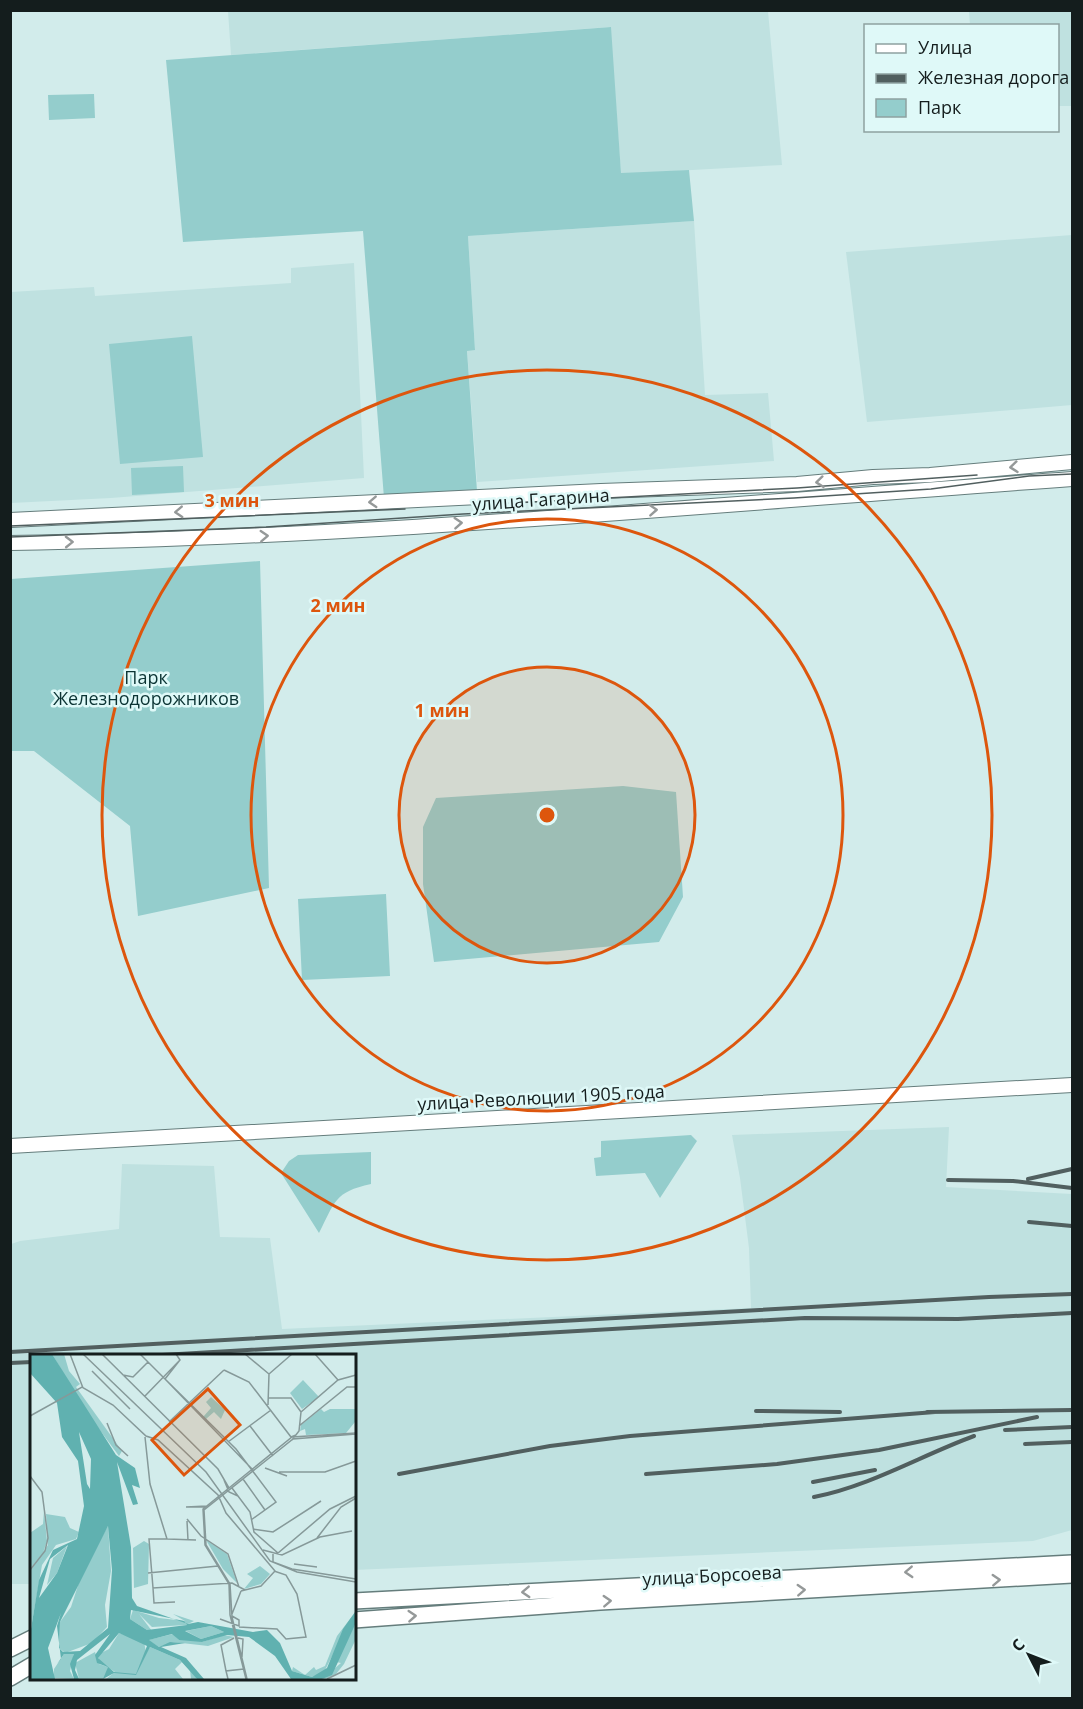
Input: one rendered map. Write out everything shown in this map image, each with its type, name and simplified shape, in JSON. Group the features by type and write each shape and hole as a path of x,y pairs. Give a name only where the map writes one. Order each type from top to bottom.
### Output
{"main road":[{"name":"улица Борсоева","path":"356,1601 1072,1563"},
{"name":"улица Борсоева","path":"356,1620 600,1602 1072,1575"},
{"path":"10,1649 30,1639"},
{"path":"10,1678 30,1666"}],"street":[{"name":"улица Гагарина","path":"10,520 601,491 797,484 1072,462"},
{"name":"улица Гагарина","path":"10,543 278,535 1072,479"},
{"name":"улица Революции 1905 года","path":"10,1146 1072,1085"}],"shaded area":[{"path":"228,11 768,11 782,165 621,174 610,27 231,55"},
{"path":"969,11 1072,11 1072,106 1059,106 1059,24 970,24"},
{"path":"694,221 705,395 768,393 774,461 477,482 467,350 475,349 468,236"},
{"path":"1072,235 1072,405 867,422 846,252"},
{"path":"354,263 364,478 111,498 11,503 11,292 94,287 95,296 291,283 291,268"},
{"path":"949,1127 946,1187 1072,1194 1072,1530 1033,1541 356,1570 356,1354 30,1354 30,1584 11,1584 11,1244 119,1229 122,1164 214,1166 220,1237 270,1238 282,1329 751,1308 749,1248 732,1135"}],"green space":[{"path":"611,27 621,173 689,170 694,221 468,236 475,350 467,351 477,491 384,498 363,231 183,242 166,60"},
{"path":"94,94 95,118 49,120 48,95"},
{"path":"192,336 203,457 120,464 109,344"},
{"path":"183,466 184,492 132,495 131,468"},
{"name":"Парк Железнодорожников","path":"260,561 269,888 138,916 130,826 34,751 11,751 11,579"},
{"path":"623,786 676,792 683,897 659,942 434,962 423,884 423,827 436,798"},
{"path":"386,894 390,976 302,980 298,899"},
{"path":"691,1135 697,1141 660,1198 645,1173 596,1176 594,1158 601,1157 601,1141"},
{"path":"371,1152 371,1184 350,1191 337,1200 319,1233 281,1173 289,1161 298,1155"}],"tram line":[{"path":"10,537 266,527 463,514 794,498 931,489 1029,476 1072,474"},
{"path":"474,505 797,488 977,475"},
{"path":"10,526 405,509"}],"railway":[{"path":"1028,1179 1072,1169"},
{"path":"948,1180 1013,1181 1072,1188"},
{"path":"1029,1222 1072,1226"},
{"path":"10,1352 1072,1294"},
{"path":"179,1354 805,1318 958,1319 1072,1313"},
{"path":"10,1363 30,1362"},
{"path":"927,1412 1072,1410"},
{"path":"756,1411 840,1412"},
{"path":"399,1474 550,1446 630,1436 935,1412"},
{"path":"646,1474 777,1464 879,1450 1037,1417"},
{"path":"1005,1430 1072,1427"},
{"path":"814,1497 855,1486 974,1436"},
{"path":"1025,1444 1072,1442"},
{"path":"813,1482 875,1470"}]}
